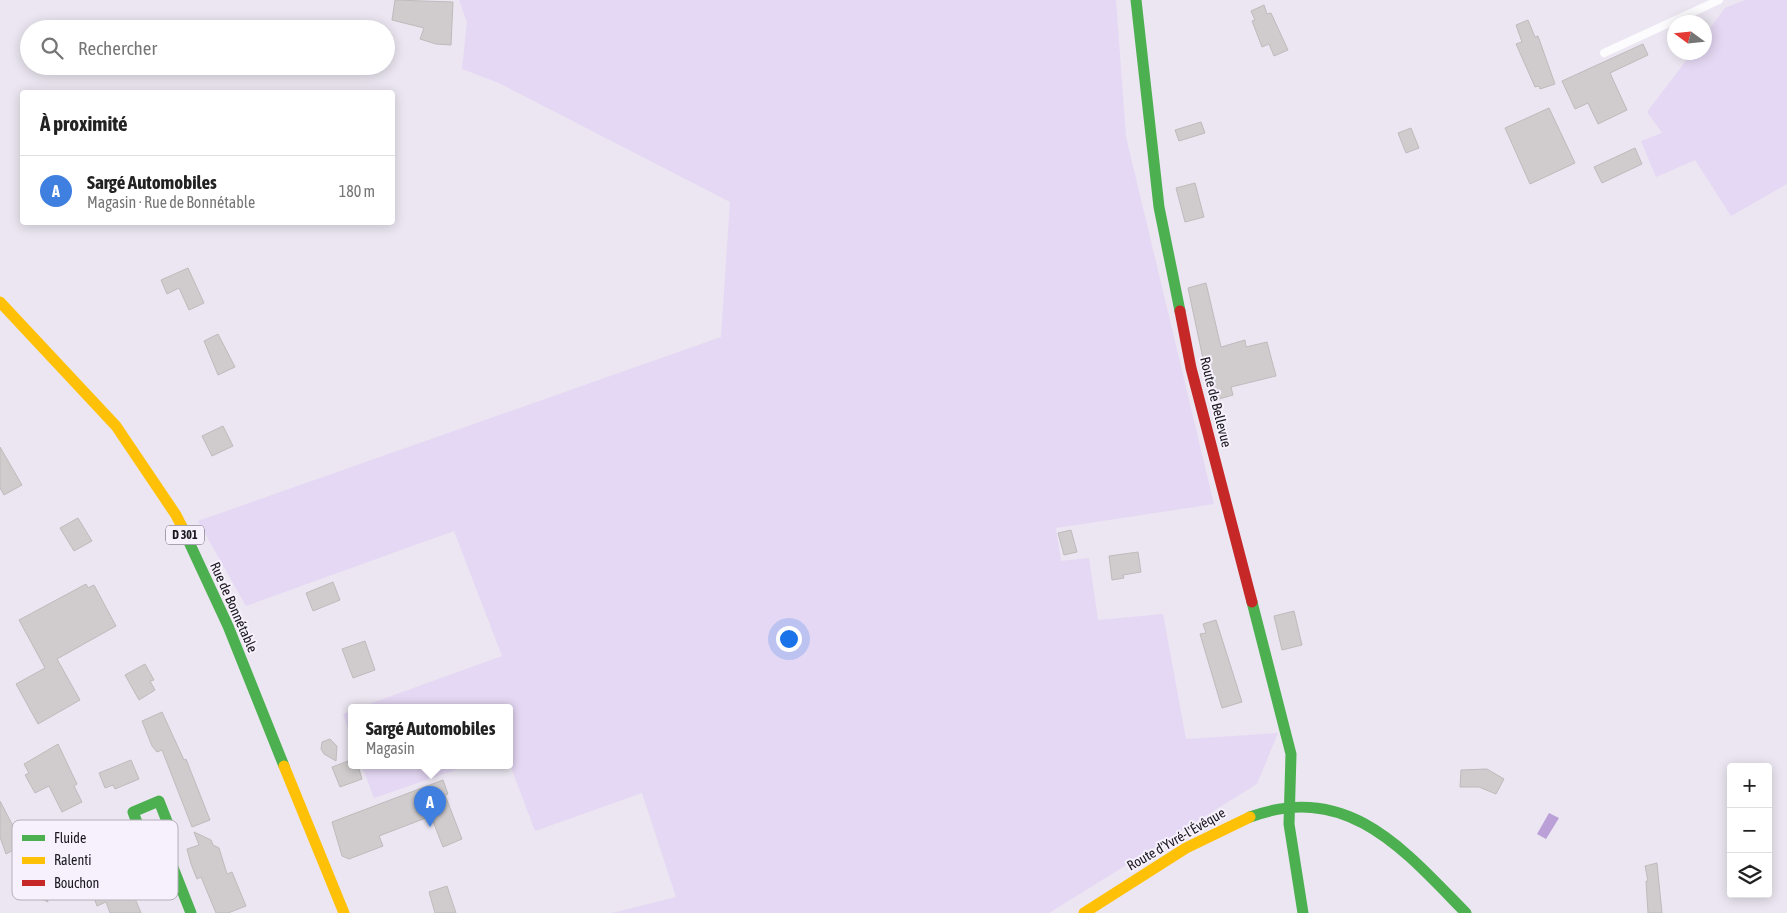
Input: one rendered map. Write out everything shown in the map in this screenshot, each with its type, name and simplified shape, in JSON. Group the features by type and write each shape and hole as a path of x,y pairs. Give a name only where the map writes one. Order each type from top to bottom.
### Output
{"street":[{"name":"Route de Bellevue","path":"1136,0 1159,207 1192,368 1291,754 1290,844 1303,913"},
{"name":"Rue de Bonnétable","path":"0,302 116,426 176,515 228,626 344,913"},
{"name":"Route d'Yvré-l'Évêque","path":"1084,913 1218,829 1248,816 1290,806 1325,808 1363,822 1399,847 1466,913"},
{"path":"178,880 191,913"}],"lane":[{"path":"1604,53 1720,0"}],"shaded area":[{"path":"459,0 1116,0 1126,137 1214,504 1056,528 1061,561 1089,558 1098,620 1163,614 1186,739 1278,733 1257,784 1049,913 612,913 676,897 642,793 535,831 512,769 513,704 369,704 502,656 454,531 246,606 198,521 721,337 730,202 499,83 462,69 467,22"},
{"path":"1745,0 1787,0 1787,184 1731,216 1695,160 1656,177 1641,141 1662,133 1647,112 1687,60 1712,60 1712,26 1725,8"},
{"path":"348,712 348,729 343,714"},
{"path":"363,769 458,769 374,798"},
{"path":"1549,813 1559,818 1546,839 1537,834"}],"building":[{"path":"395,0 453,2 451,45 436,44 420,39 424,28 392,20"},
{"path":"1264,5 1267,14 1271,13 1288,50 1274,56 1269,44 1262,47 1252,21 1255,20 1251,11"},
{"path":"1528,20 1535,37 1538,36 1555,84 1540,89 1539,86 1535,87 1516,44 1522,42 1516,25"},
{"path":"1643,44 1648,55 1610,73 1627,110 1598,124 1588,103 1575,109 1562,81"},
{"path":"1549,108 1575,163 1530,184 1505,128"},
{"path":"1201,122 1205,133 1179,141 1175,130"},
{"path":"1411,128 1419,148 1406,153 1398,133"},
{"path":"1635,148 1642,164 1602,183 1594,167"},
{"path":"1195,183 1204,217 1185,222 1176,188"},
{"path":"188,268 204,303 189,310 179,288 167,294 161,280"},
{"path":"1206,283 1221,347 1245,340 1246,347 1267,342 1276,376 1231,387 1233,395 1212,401 1188,288"},
{"path":"218,334 235,367 218,375 204,341"},
{"path":"223,426 233,446 212,456 202,436"},
{"path":"0,447 22,485 4,495 0,488"},
{"path":"78,518 92,541 74,551 60,528"},
{"path":"1071,530 1077,552 1064,555 1058,533"},
{"path":"1138,552 1141,572 1123,575 1124,578 1112,580 1109,556"},
{"path":"333,582 340,600 313,611 306,593"},
{"path":"86,584 88,588 94,585 116,626 57,659 80,700 38,724 16,684 45,668 19,620"},
{"path":"1294,611 1302,645 1282,650 1274,616"},
{"path":"1216,620 1242,702 1222,708 1200,634 1206,633 1203,624"},
{"path":"365,641 375,670 353,678 342,649"},
{"path":"145,664 154,680 150,681 155,690 139,700 125,675"},
{"path":"162,712 184,760 186,759 210,820 192,827 162,750 157,752 152,746 142,721"},
{"path":"330,739 337,746 336,761 324,754 321,749 322,742"},
{"path":"58,744 77,784 74,786 82,802 62,812 49,786 35,793 25,775 29,773 24,764"},
{"path":"131,760 139,779 115,789 113,785 105,788 99,773"},
{"path":"348,761 348,769 359,769 362,779 340,787 332,767"},
{"path":"1487,769 1504,779 1496,794 1479,787 1460,787 1461,770"},
{"path":"443,780 448,794 445,795 462,839 443,847 431,816 379,836 383,846 349,859 342,856 332,822"},
{"path":"0,801 12,824 12,851 6,854 0,837"},
{"path":"194,832 211,840 213,845 219,848 227,874 232,872 246,906 228,913 216,913 201,877 197,879 191,864 187,849 199,845"},
{"path":"1657,863 1662,913 1648,913 1646,881 1648,881 1645,866"},
{"path":"447,886 456,913 435,913 429,892"},
{"path":"95,900 136,900 141,913 110,913 106,902 97,906"}],"traffic: fast":[{"path":"1136,0 1159,207 1180,311"},
{"path":"182,527 228,626 284,766"},
{"path":"1252,602 1291,754 1289,824 1303,913"},
{"path":"136,820 133,812 159,801 166,820"},
{"path":"1250,817 1285,808 1316,808 1345,815 1372,828 1396,845 1420,866 1466,913"},
{"path":"178,880 191,913"}],"traffic: slow":[{"path":"0,302 116,426 176,515 182,527"},
{"path":"284,766 344,913"},
{"path":"1084,913 1186,848 1250,817"}],"traffic: jam":[{"path":"1180,311 1191,368 1252,602"}],"place":[{"name":"Sargé Automobiles","path":"430,827"}]}
